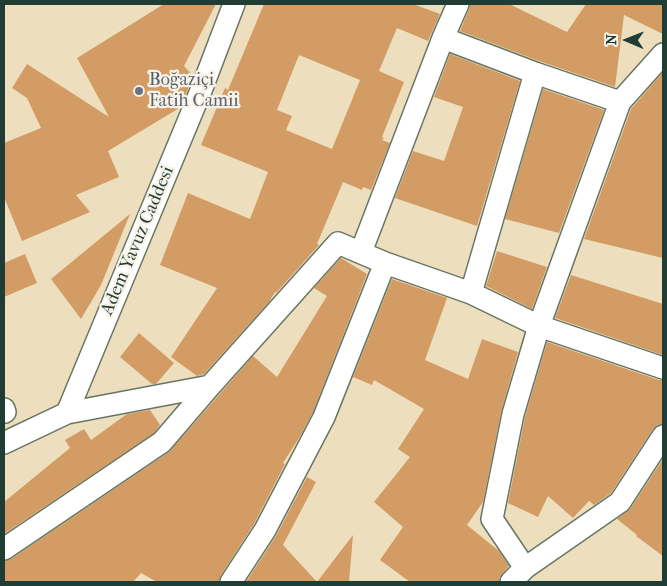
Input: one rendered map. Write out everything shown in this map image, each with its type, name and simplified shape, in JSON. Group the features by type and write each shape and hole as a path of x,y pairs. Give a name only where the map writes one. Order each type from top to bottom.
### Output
{"street":[{"name":"Adem Yavuz Caddesi","path":"67,413 202,88 234,4"},
{"path":"361,252 443,38 458,4"},
{"path":"443,38 535,73 620,102"},
{"path":"663,54 620,102 539,326 513,414 492,519 518,575 620,502 663,436"},
{"path":"471,293 535,73"},
{"path":"4,549 162,442 338,243 385,263 471,293 539,326 663,368"},
{"path":"231,582 264,530 324,417 385,263"},
{"path":"4,443 67,413 210,386"}],"building":[{"path":"164,4 216,4 184,66 193,76 181,107 108,151 119,177 76,195 90,212 22,241 4,197 4,143 41,128 27,98 12,88 27,64 109,117 77,58"},
{"path":"264,4 413,4 440,14 428,41 397,28 379,71 404,82 382,137 384,138 382,140 390,143 371,190 363,187 362,190 343,182 317,244 319,245 275,292 269,302 204,374 197,376 171,357 217,288 160,265 188,193 250,219 268,172 201,145 225,88 228,90","holes":["299,55 360,80 332,149 286,130 292,116 277,110"]},
{"path":"470,4 509,4 567,32 586,4 663,4 663,34 624,15 615,87 460,31"},
{"path":"450,54 520,81 477,226 395,198 413,151 444,161 463,107 434,97"},
{"path":"663,72 663,258 584,239 631,109"},
{"path":"543,89 604,110 559,233 505,219"},
{"path":"130,214 101,285 81,319 51,279"},
{"path":"497,251 547,267 532,309 486,286"},
{"path":"25,254 37,283 4,297 4,263"},
{"path":"341,258 367,274 313,412 283,463 285,464 254,524 221,575 219,582 157,582 141,573 133,582 4,582 4,561 11,559 169,452 253,356 277,377 327,296 314,288"},
{"path":"571,275 663,304 663,355 555,318"},
{"path":"392,279 447,298 425,360 468,379 482,339 518,352 501,412 483,502 467,525 499,551 509,566 499,578 499,582 410,582 380,560 403,527 374,502 410,457 398,449 424,409 374,380 372,385 353,377"},
{"path":"139,333 174,363 156,384 152,384 120,357"},
{"path":"547,342 663,380 663,424 657,425 653,429 611,493 594,505 589,501 573,518 548,496 538,517 508,503 525,417"},
{"path":"150,410 160,425 154,433 4,534 4,502 70,448 65,440 84,429 91,440 127,414"},
{"path":"663,459 663,556 617,519 630,509"},
{"path":"307,477 316,482 283,545 317,582 246,582 276,536"},
{"path":"353,535 349,582 317,582"}],"place":[{"name":"Boğaziçi Fatih Camii","path":"139,91"}]}
